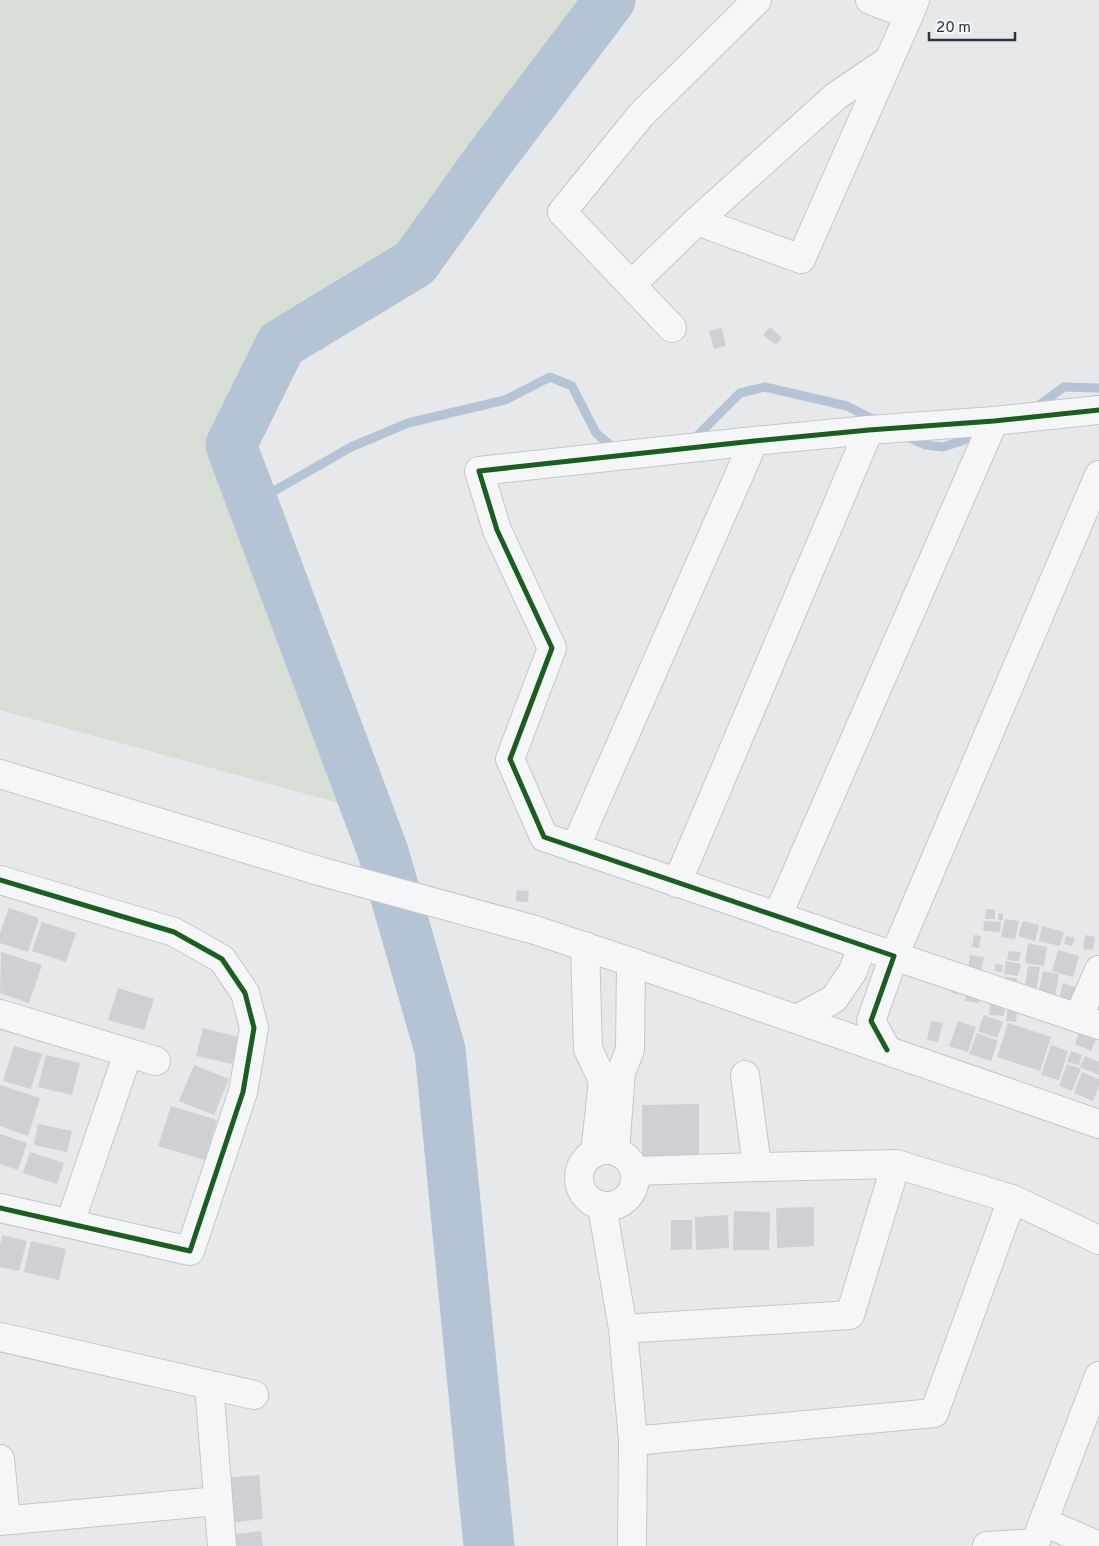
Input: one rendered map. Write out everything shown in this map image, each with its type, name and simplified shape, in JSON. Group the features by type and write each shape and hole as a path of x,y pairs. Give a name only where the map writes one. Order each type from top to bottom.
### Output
{"street":[{"path":"672,328 562,212 641,115 757,0"},
{"path":"698,221 801,259 912,7 870,0"},
{"path":"632,284 698,221 836,96 889,60"},
{"path":"1099,410 994,421 754,441 478,471 497,530 552,648 510,759 544,837 1088,1021 1099,970"},
{"path":"777,917 994,421"},
{"path":"677,883 869,430"},
{"path":"575,848 754,441"},
{"path":"887,1050 872,1021 894,956 1099,475"},
{"path":"0,774 319,871 535,930 1099,1124"},
{"path":"0,880 174,932 214,954 222,959 245,993 254,1028 243,1092 190,1251 0,1208"},
{"path":"585,946 588,1049 603,1081 605,1152"},
{"path":"797,1019 834,999 853,971 862,946"},
{"path":"605,1152 621,1072 630,1050 631,962"},
{"path":"0,1014 156,1061"},
{"path":"70,1224 128,1052"},
{"path":"745,1075 757,1167"},
{"path":"605,1152 624,1155 631,1162 635,1172 636,1182 631,1193 624,1201 613,1206 602,1206 591,1201 583,1192 579,1181 580,1169 586,1159 605,1152"},
{"path":"635,1172 896,1164 1012,1200 1099,1240"},
{"path":"623,1329 850,1315 896,1164"},
{"path":"633,1441 934,1413 1012,1200"},
{"path":"602,1206 623,1329 633,1441 632,1546"},
{"path":"0,1337 254,1395"},
{"path":"1037,1537 1099,1376"},
{"path":"209,1385 222,1546"},
{"path":"0,1459 3,1520 218,1501"},
{"path":"987,1546 1037,1537 1099,1546"}],"shaded area":[{"path":"0,0 609,0 415,263 281,344 231,445 368,811 0,710"}],"building":[{"path":"770,327 782,338 776,345 763,335"},
{"path":"722,328 726,346 714,349 709,331"},
{"path":"517,890 529,891 528,902 516,901"},
{"path":"9,908 39,918 28,952 0,943 0,933"},
{"path":"986,909 995,910 995,919 985,919"},
{"path":"998,913 1003,914 1003,920 998,920"},
{"path":"1005,919 1019,921 1015,939 1001,937"},
{"path":"984,921 1001,922 1000,932 983,931"},
{"path":"1023,921 1039,925 1035,941 1018,936"},
{"path":"42,922 76,933 66,962 32,951"},
{"path":"1042,926 1064,932 1060,946 1039,941"},
{"path":"974,935 981,936 979,948 972,947"},
{"path":"1085,935 1095,937 1093,950 1083,949"},
{"path":"1066,936 1075,938 1072,946 1064,944"},
{"path":"1028,943 1047,947 1044,966 1025,963"},
{"path":"1058,950 1079,956 1073,977 1052,971"},
{"path":"1009,951 1021,952 1019,961 1007,960"},
{"path":"1,952 42,965 29,1003 0,993"},
{"path":"970,955 984,957 981,971 968,970"},
{"path":"1006,961 1021,964 1018,976 1004,974"},
{"path":"995,964 1003,965 1002,972 995,971"},
{"path":"1028,966 1040,967 1035,999 1023,997"},
{"path":"1043,971 1059,974 1054,1003 1037,1000"},
{"path":"1006,977 1017,978 1016,987 1004,986"},
{"path":"952,981 966,983 964,995 951,993"},
{"path":"1063,983 1084,990 1078,1008 1058,1002"},
{"path":"118,988 154,999 144,1030 108,1020"},
{"path":"968,988 981,990 979,1003 965,1001"},
{"path":"991,997 1006,999 1004,1016 989,1015"},
{"path":"1008,1005 1018,1006 1016,1022 1006,1021"},
{"path":"984,1015 1003,1022 997,1038 978,1031"},
{"path":"931,1021 943,1023 938,1042 927,1040"},
{"path":"958,1021 976,1027 968,1052 949,1046"},
{"path":"1008,1023 1051,1037 1040,1071 997,1057"},
{"path":"1082,1026 1099,1033 1091,1051 1075,1044"},
{"path":"203,1028 239,1037 232,1064 196,1056"},
{"path":"977,1033 998,1041 991,1061 969,1054"},
{"path":"1051,1045 1068,1051 1059,1080 1041,1075"},
{"path":"14,1046 42,1054 31,1089 3,1081"},
{"path":"1071,1051 1082,1055 1079,1065 1067,1062"},
{"path":"46,1055 80,1063 72,1095 38,1087"},
{"path":"1085,1056 1099,1062 1099,1075 1080,1067"},
{"path":"1067,1064 1081,1069 1072,1091 1059,1086"},
{"path":"194,1065 229,1079 214,1115 179,1101"},
{"path":"1082,1072 1099,1079 1099,1086 1093,1101 1074,1093"},
{"path":"0,1085 40,1098 28,1136 0,1126"},
{"path":"699,1104 699,1156 642,1157 642,1105"},
{"path":"171,1106 217,1120 205,1160 158,1146"},
{"path":"38,1124 72,1131 67,1152 34,1145"},
{"path":"0,1134 27,1143 18,1170 0,1164"},
{"path":"30,1152 64,1163 57,1184 23,1173"},
{"path":"814,1207 814,1246 777,1248 776,1208"},
{"path":"734,1211 770,1212 769,1250 733,1250"},
{"path":"728,1215 729,1248 696,1250 695,1217"},
{"path":"671,1220 692,1220 692,1249 671,1250"},
{"path":"2,1235 27,1241 19,1271 0,1267"},
{"path":"31,1241 66,1249 59,1280 24,1272"},
{"path":"259,1475 263,1519 229,1523 224,1478"},
{"path":"261,1531 263,1546 230,1546 229,1535"}],"waterway":[{"path":"489,1546 440,1050 383,852 231,445 281,344 415,263 488,161 610,0"},
{"path":"253,503 351,447 408,423 505,400 550,377 572,386 596,433 617,451"},
{"path":"693,440 740,393 765,387 847,406 878,422"},
{"path":"1034,409 1064,387 1099,388"},
{"path":"906,436 925,445 943,447 983,434"}],"cycle path":[{"path":"887,1050 871,1021 894,956 544,837 510,759 552,648 497,530 479,471 754,441 994,421 1099,410"},
{"path":"0,880 174,932 222,959 245,993 254,1028 243,1092 190,1251 0,1208"}]}
